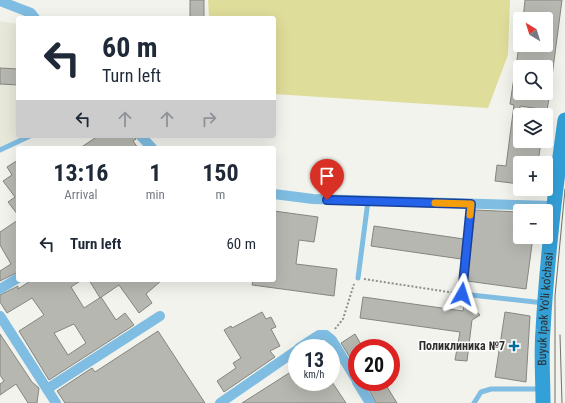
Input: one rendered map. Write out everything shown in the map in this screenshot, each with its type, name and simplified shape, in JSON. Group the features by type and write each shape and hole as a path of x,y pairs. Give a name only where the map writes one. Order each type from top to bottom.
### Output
{"main road":[{"name":"Buyuk Ipak Yo'li ko'chasi","path":"553,206 565,120"},
{"name":"Buyuk Ipak Yo'li ko'chasi","path":"543,396 543,331 550,244"}],"street":[{"path":"0,1 31,13 34,16"},
{"path":"143,138 150,146"},
{"path":"276,194 313,199 513,205"},
{"path":"0,289 16,279"},
{"path":"0,316 56,403"},
{"path":"47,389 160,316"},
{"path":"313,339 319,335 326,335 332,340 348,367"},
{"path":"220,403 288,356"},
{"path":"363,391 370,403"}],"lane":[{"path":"0,150 26,138"},
{"path":"358,278 368,201"},
{"path":"471,204 462,294 545,303"},
{"path":"474,403 481,392 491,389 543,396"}],"path":[{"path":"326,335 338,327 344,318 353,287 358,278 462,294"}],"shaded area":[{"path":"208,0 510,0 508,55 488,108 276,94 276,16 209,16"},
{"path":"0,21 16,24 16,138 29,138 0,152"}],"building":[{"path":"190,0 204,0 204,16 190,16"},
{"path":"525,0 562,0 553,69 553,60 517,60 518,52 553,52 553,12 524,12"},
{"path":"0,68 16,69 16,85 0,84"},
{"path":"513,84 513,100 549,100 547,108 520,106 520,108 514,108 514,105 510,104"},
{"path":"513,113 513,148 540,148 539,156 513,156 513,183 495,181 497,165 506,166"},
{"path":"95,138 136,138 133,141 137,146 83,146"},
{"path":"16,161 16,212 8,202 15,197 3,181 12,175 7,167"},
{"path":"475,210 513,212 513,244 532,244 526,289 467,281"},
{"path":"276,211 318,217 314,242 299,240 296,264 337,269 334,296 252,285 253,282 276,282"},
{"path":"16,221 16,273 0,281 0,271 11,264 0,245 0,232"},
{"path":"374,226 464,239 461,259 371,246"},
{"path":"29,282 79,282 71,287 84,308 101,297 116,320 125,313 134,325 49,380 19,331 44,315 32,298 7,313 0,302 0,295 18,286 18,289","holes":["74,324 86,343 68,355 54,333"]},
{"path":"90,282 160,282 146,294 152,303 139,313 119,285 100,298"},
{"path":"363,297 463,311 464,304 472,306 480,315 472,320 467,361 455,360 460,332 360,318"},
{"path":"262,312 266,319 271,317 276,327 271,329 280,346 270,351 275,357 224,392 217,381 236,368 233,363 241,358 224,330 231,326 232,328"},
{"name":"Поликлиника №7","path":"505,312 530,316 526,382 495,377"},
{"path":"158,331 205,403 65,403 57,391 92,368 95,372"},
{"path":"0,334 32,382 39,388 37,403 28,403 16,384 0,395 0,384 4,381 0,375"},
{"path":"355,334 358,339 348,339 348,354 341,343"},
{"path":"288,374 288,391 338,391 346,403 242,403"},
{"path":"370,391 390,391 397,403 376,403"}],"tram line":[{"path":"555,403 555,296 565,189"},
{"path":"560,335 562,403"}],"slow traffic":[{"path":"435,203 471,204 470,215"}],"place":[{"name":"Поликлиника №7","path":"514,346"}],"route":[{"path":"327,200 471,204 462,294"}]}
